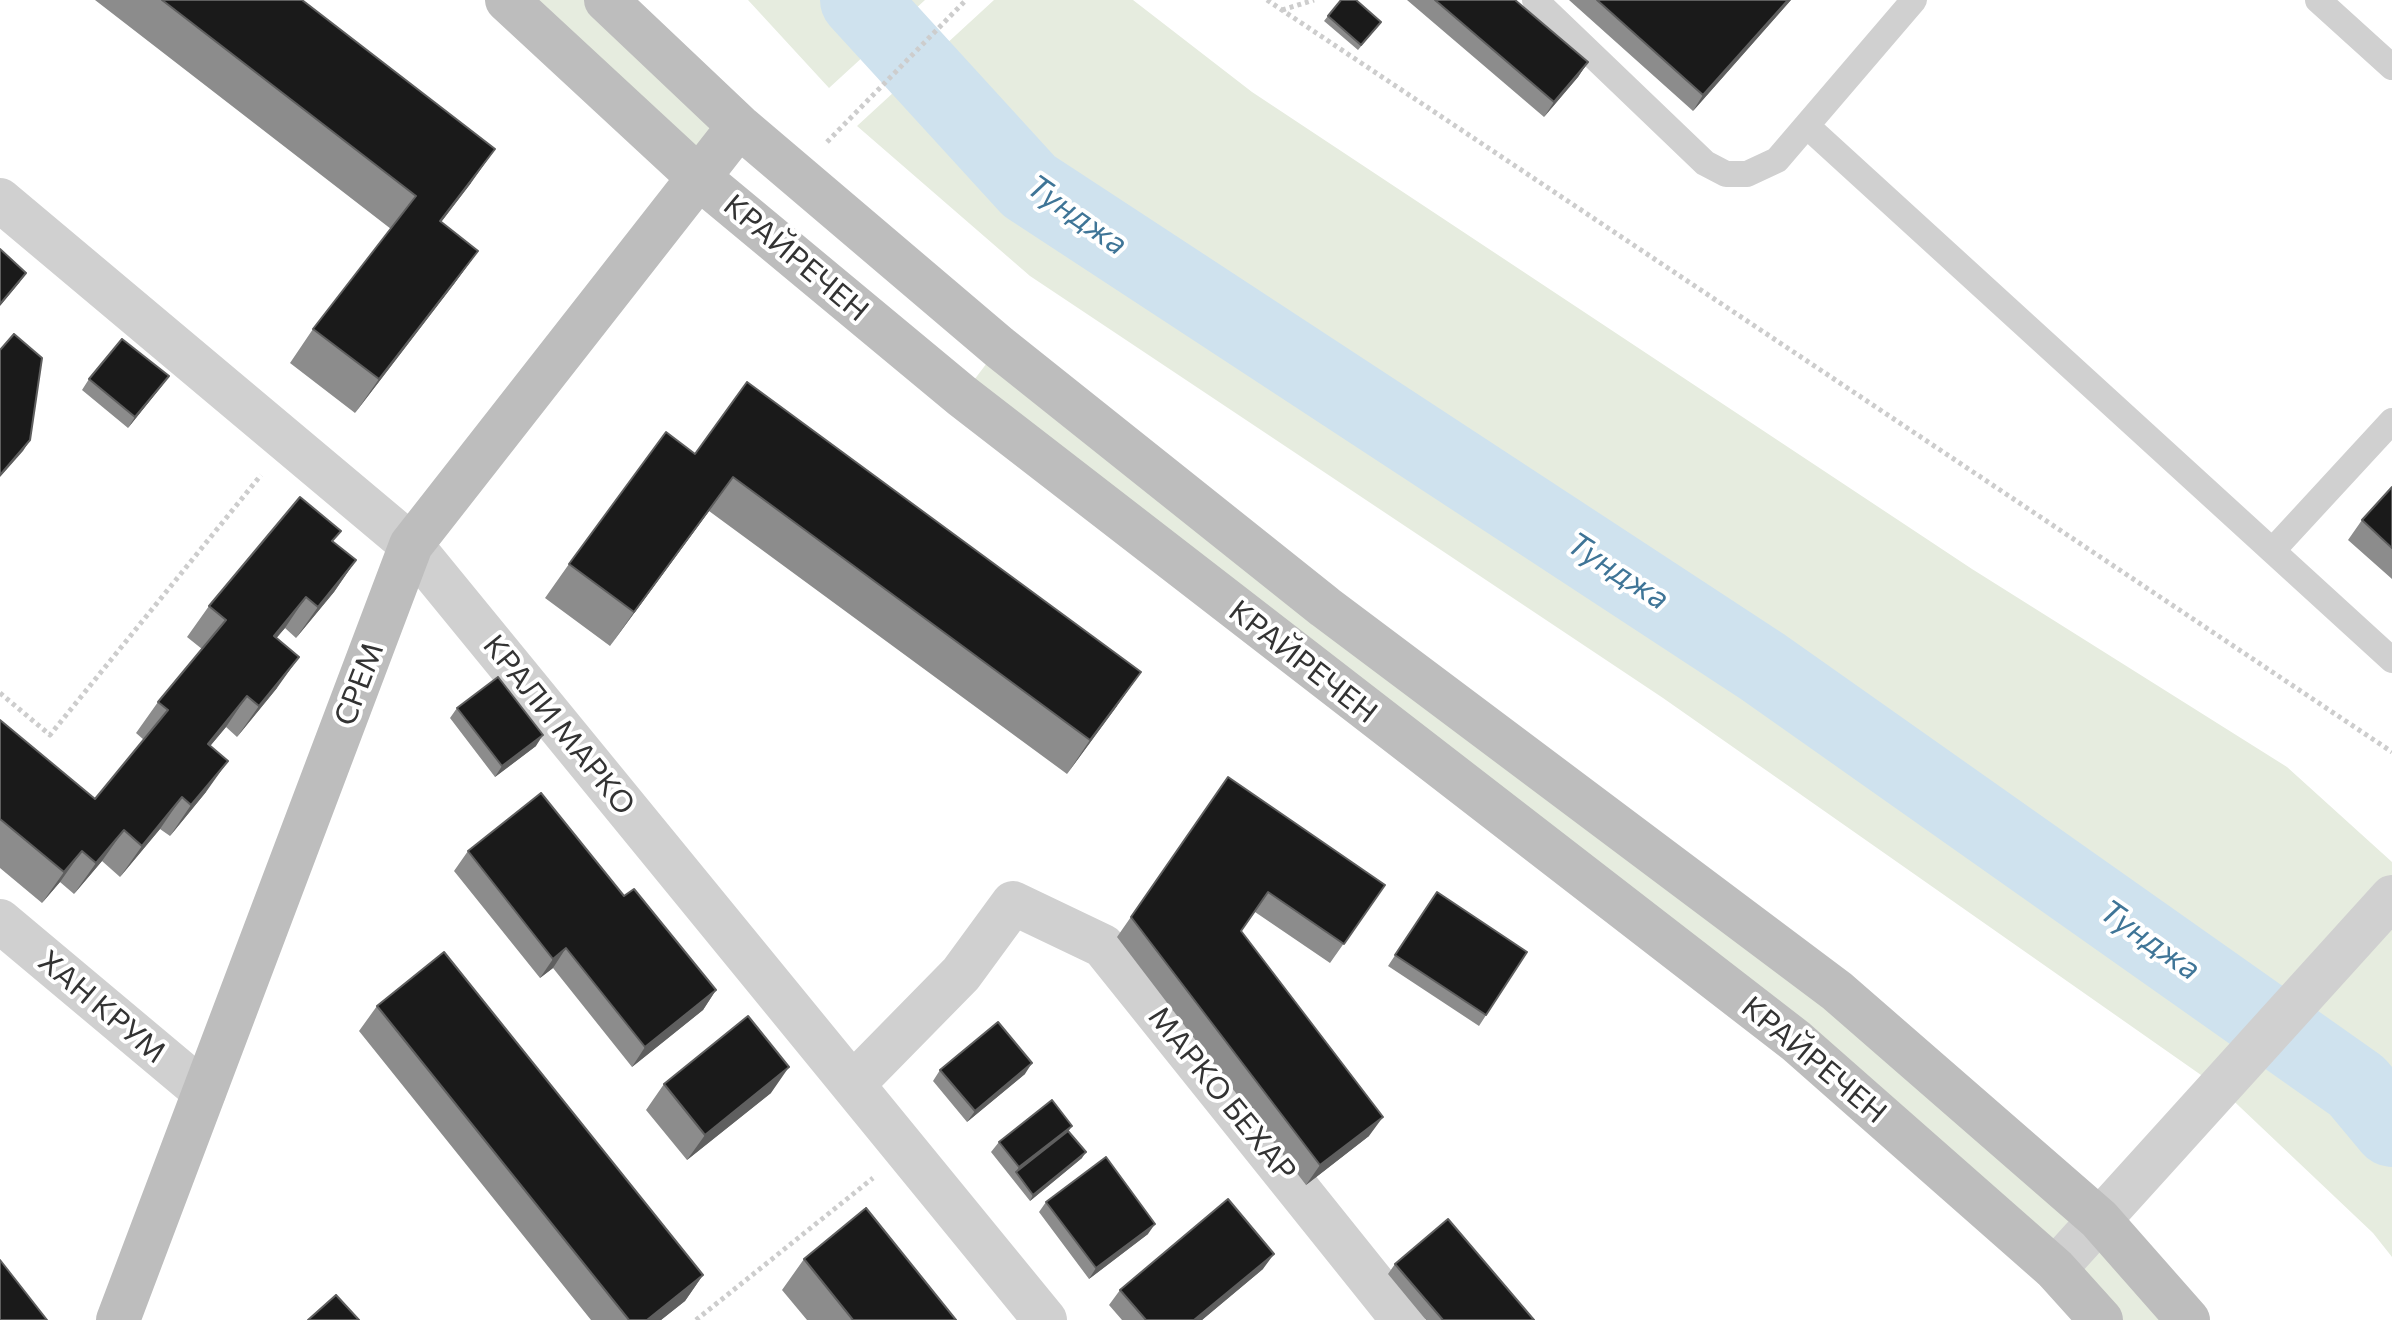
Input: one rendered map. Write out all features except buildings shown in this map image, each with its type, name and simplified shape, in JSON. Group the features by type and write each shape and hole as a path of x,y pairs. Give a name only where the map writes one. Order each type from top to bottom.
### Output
{"street":[{"name":"КРАЙРЕЧЕН","path":"507,0 697,176 974,406 1796,1041 2055,1269 2101,1320"},
{"name":"КРАЙРЕЧЕН","path":"606,0 739,126 999,347 1313,598 1837,991 2099,1219 2188,1320"},
{"name":"СРЕМ","path":"118,1320 411,545 739,126"},
{"name":"КРАЛИ МАРКО","path":"0,200 411,545 1045,1320"},
{"path":"2055,1269 2207,1106 2392,897"},
{"name":"МАРКО БЕХАР","path":"854,1083 961,974 1013,903 1103,946 1403,1320"},
{"name":"ХАН КРУМ","path":"0,921 204,1092"}],"lane":[{"path":"1535,0 1705,163 1726,174 1747,174 1777,160 1914,0"},
{"path":"2318,0 2392,67"},
{"path":"1807,126 2392,660"},
{"path":"2273,550 2392,421"}],"path":[{"path":"840,125 966,0"},
{"path":"1267,0 2392,752"},
{"path":"1282,10 1314,0"},
{"path":"0,693 50,735 287,443"},
{"path":"696,1320 908,1150"}],"shaded area":[{"path":"507,0 606,0 739,126 697,176"},
{"path":"748,0 925,0 829,88"},
{"path":"994,0 1133,0 1252,92 1972,569 2287,767 2392,862 2392,1257 2373,1233 2221,1089 1663,698 1030,276 857,126"},
{"path":"999,347 1837,991 2188,1320 2101,1320 2055,1269 962,396"}],"waterway":[{"name":"Тунджа","path":"859,0 1029,186 1763,667 2357,1086 2392,1128"}]}
